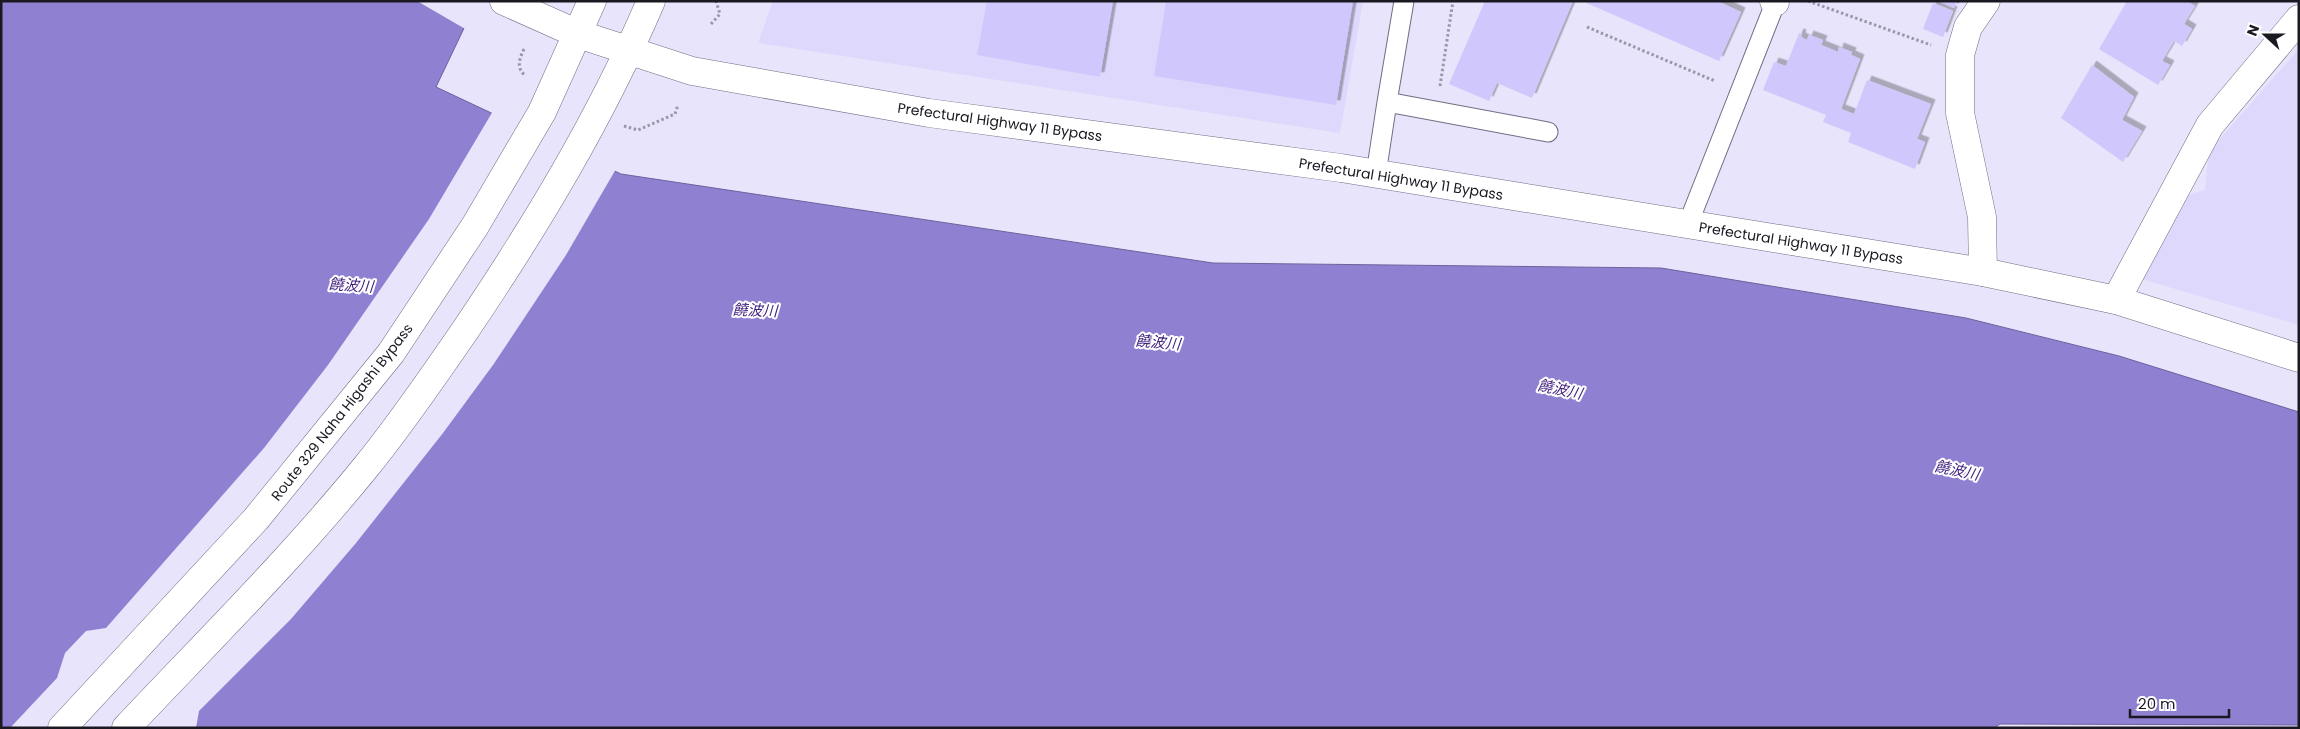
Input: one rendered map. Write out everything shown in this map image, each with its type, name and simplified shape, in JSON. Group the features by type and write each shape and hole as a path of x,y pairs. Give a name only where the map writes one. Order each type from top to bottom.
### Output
{"main road":[{"name":"Prefectural Highway 11 Bypass","path":"504,1 578,34 700,73 929,113 1376,174 1982,272 2116,300 2299,358"},
{"name":"Route 329 Naha Higashi Bypass","path":"62,728 256,519 391,353 475,226 539,118 592,1"},
{"path":"126,728 300,545 366,466 428,384 510,263 583,141 630,52 651,1"},
{"path":"1982,272 1982,217 1960,113 1960,55 1968,27 1986,1"},
{"path":"2116,300 2210,125 2299,19"}],"lane":[{"path":"1376,174 1404,1"},
{"path":"1688,224 1775,1"},
{"path":"1387,102 1548,132"}],"path":[{"path":"711,24 720,14 716,1"},
{"path":"1437,111 1453,1"},
{"path":"1808,1 1960,55"},
{"path":"1587,27 1740,92"},
{"path":"524,49 518,61 521,73 528,78"},
{"path":"621,126 638,130 675,114 678,105"}],"shaded area":[{"path":"773,1 1363,1 1340,133 758,43"},
{"path":"2299,49 2299,325 2141,279 2189,195 2205,190 2209,151"}],"water":[{"name":"饒波川","path":"1,1 477,1 436,87 621,174 1213,263 1661,268 1966,318 2119,356 2299,412 2299,725 2000,724 1994,728 1,728"}],"pier":[{"path":"417,1 480,1 467,30"},
{"path":"493,111 616,169 566,255 493,365 443,433 356,543 291,619 199,711 196,728 10,728 57,678 65,653 86,631 106,628 264,448 328,365 429,219"}],"building":[{"path":"987,1 1113,1 1100,77 977,55"},
{"path":"1166,1 1353,1 1336,105 1154,76"},
{"path":"1485,1 1573,1 1532,98 1497,83 1489,101 1449,84"},
{"path":"1582,1 1717,1 1741,12 1719,61"},
{"path":"1938,1 1957,1 1954,8"},
{"path":"2127,1 2186,1 2195,6 2184,24 2192,29 2182,46 2174,41 2162,61 2170,65 2158,85 2099,49"},
{"path":"1933,3 1953,11 1943,37 1923,29"},
{"path":"1799,33 1802,34 1801,37 1807,40 1809,35 1823,40 1821,45 1838,52 1839,47 1852,52 1851,55 1860,59 1841,109 1854,114 1867,80 1931,104 1917,139 1925,142 1915,169 1848,142 1851,133 1823,122 1826,115 1763,90 1774,62 1786,66"},
{"path":"2092,65 2134,97 2122,120 2142,131 2123,162 2061,118"}]}
